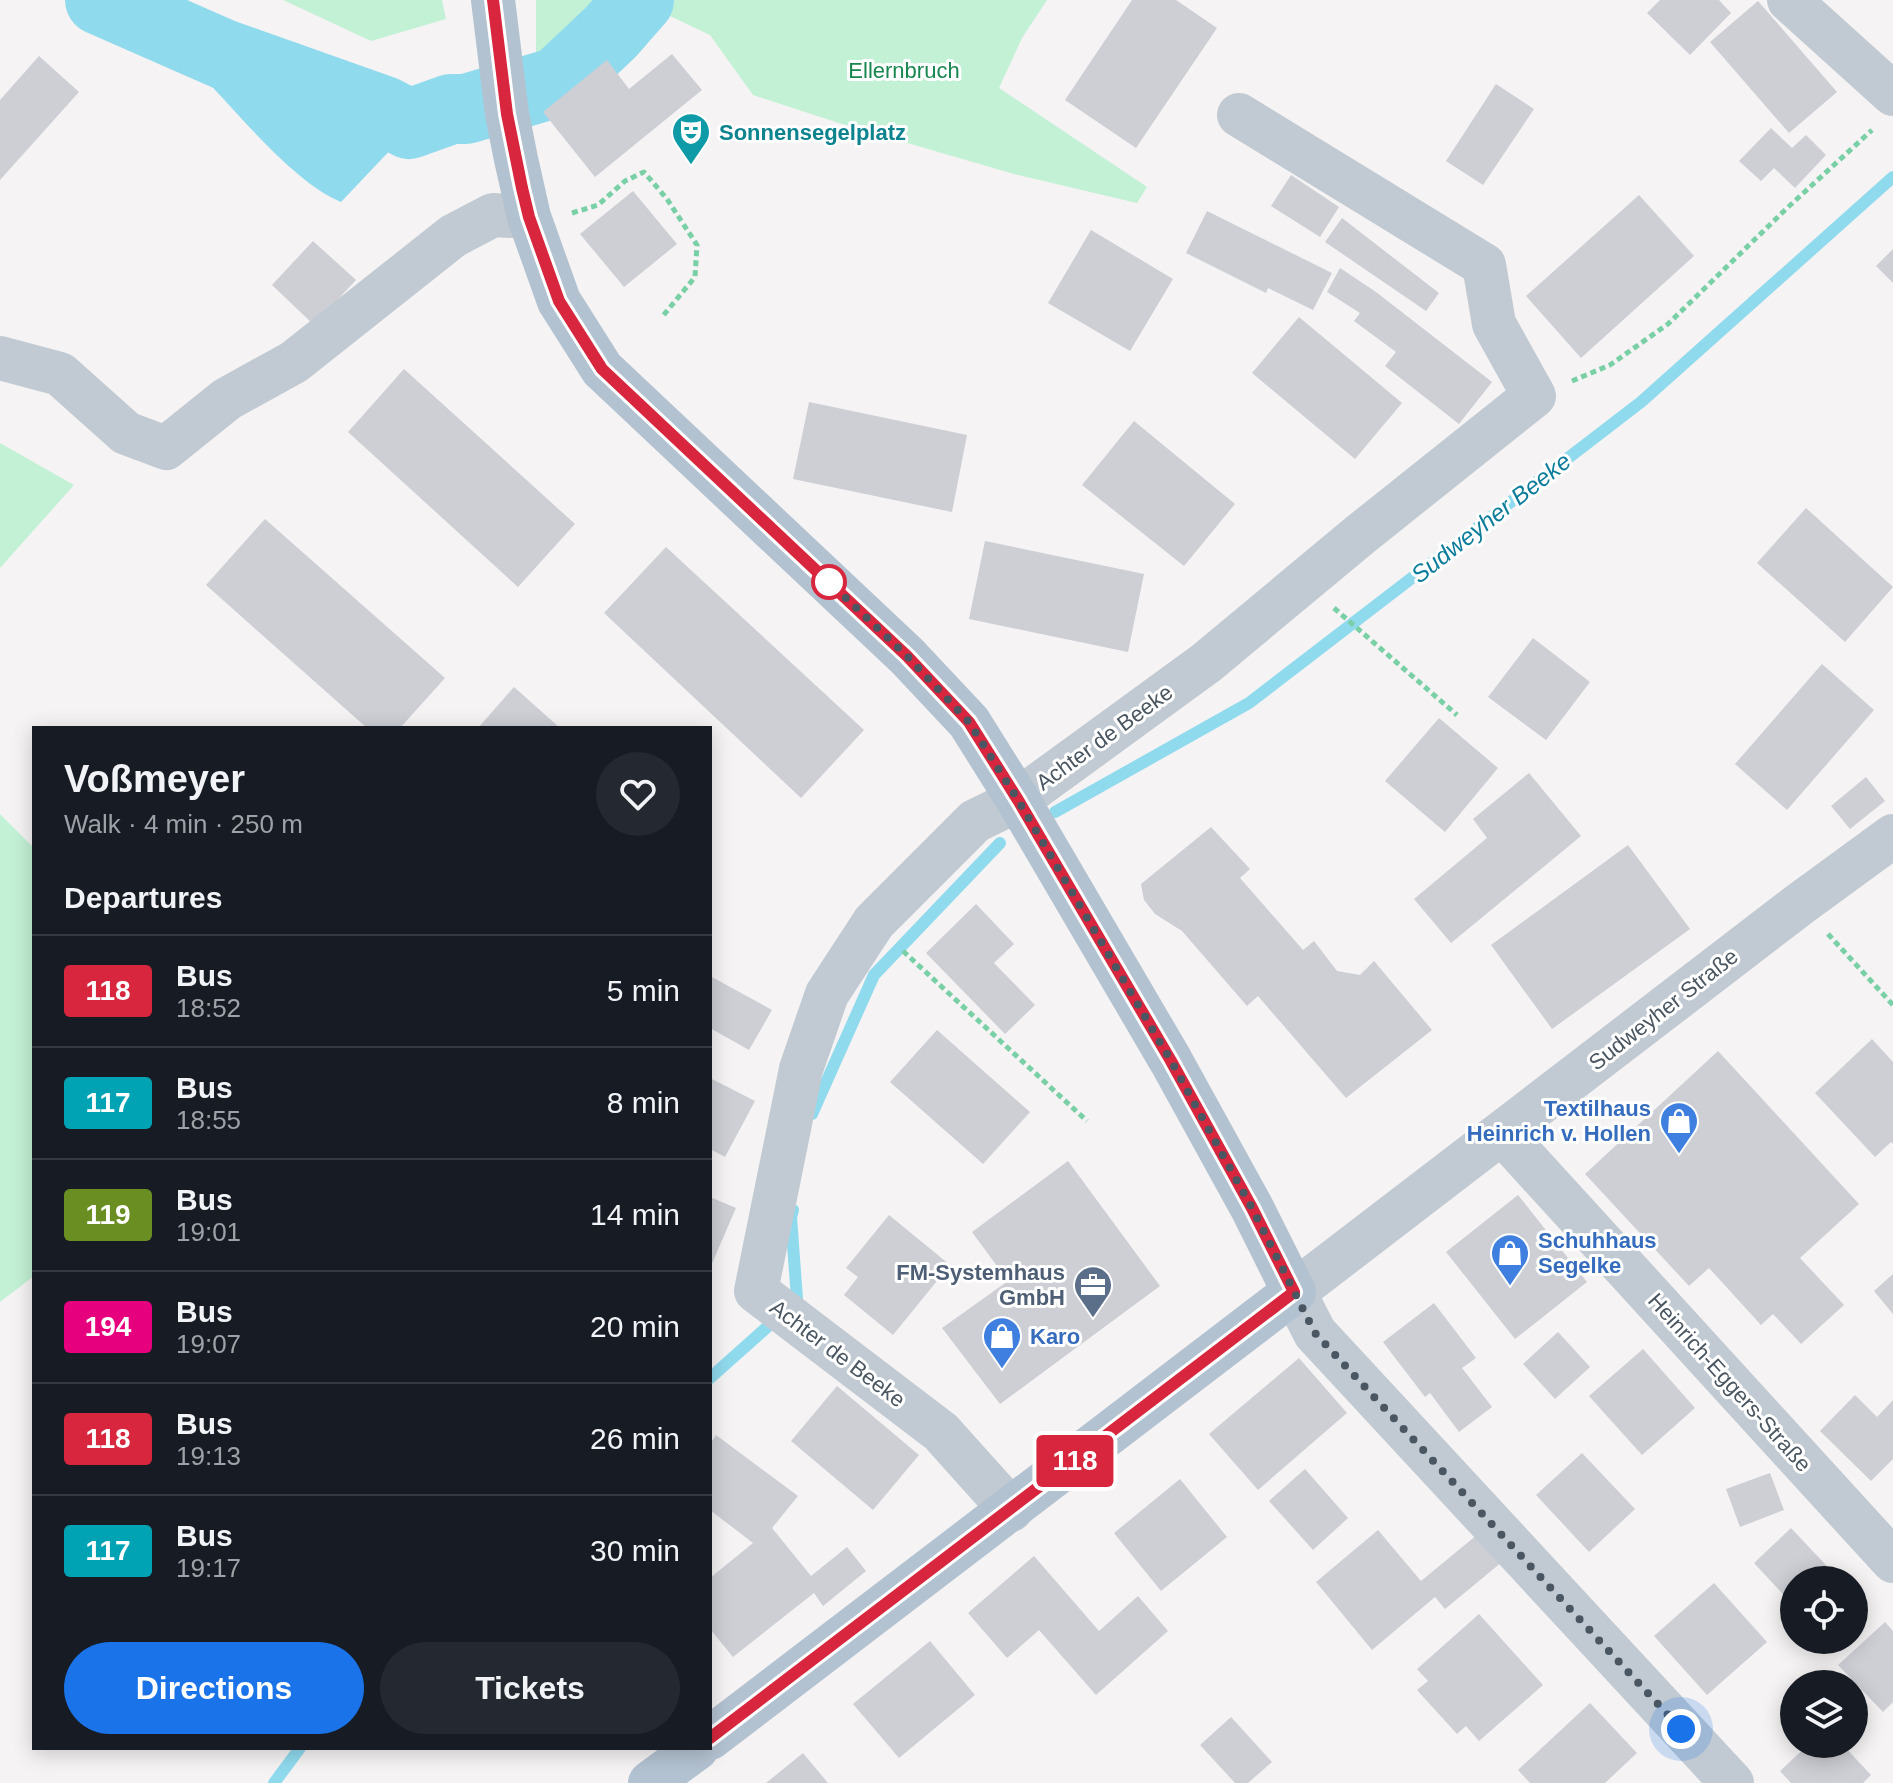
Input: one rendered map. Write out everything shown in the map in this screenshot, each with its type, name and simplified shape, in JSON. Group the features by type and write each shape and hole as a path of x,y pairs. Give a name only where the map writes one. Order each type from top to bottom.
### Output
{"main road":[{"path":"493,0 507,114 529,217 559,301 602,369 907,656 969,722 1171,1061 1252,1208 1294,1292"},
{"name":"Sudweyher Straße","path":"712,1736 1294,1292"},
{"path":"650,1783 694,1750"}],"street":[{"path":"1789,0 1888,107"},
{"path":"1239,115 1484,265 1494,324 1534,396"},
{"path":"0,358 60,374 126,433 166,448 227,399 294,362 453,236 493,215 529,217"},
{"name":"Achter de Beeke","path":"1011,1510 941,1432 756,1291 801,1069 827,994 874,922 975,821 1018,800 1206,663 1534,396"},
{"name":"Sudweyher Straße","path":"1294,1292 1893,836"},
{"name":"Heinrich-Eggers-Straße","path":"1502,1133 1893,1561"},
{"path":"1294,1292 1315,1333 1732,1783"}],"path":[{"path":"1534,396 1610,365 1668,324 1888,107"},
{"path":"529,217 573,213 598,205 625,181 644,172 667,199 697,245 695,277 662,317"},
{"path":"1341,614 1457,715"},
{"path":"1800,904 1893,1005"},
{"path":"922,967 1087,1121"}],"green space":[{"path":"283,0 442,0 446,19 371,41"},
{"path":"536,0 614,0 560,57 536,68"},
{"name":"Ellernbruch","path":"627,0 1047,0 1022,38 999,88 1147,187 1137,203 1014,174 753,95 710,35 653,8"},
{"path":"0,443 74,485 0,568"},
{"path":"0,814 32,846 32,1278 0,1302"}],"water":[{"path":"234,42 313,59 383,80 415,106 409,124 396,144 341,202 304,179 286,163 202,76"}],"building":[{"path":"1132,0 1176,0 1217,28 1136,148 1065,100"},
{"path":"1660,0 1719,0 1731,13 1690,55 1647,13"},
{"path":"1758,1 1837,92 1789,133 1710,42"},
{"path":"672,54 702,90 595,177 543,112 607,60 629,89"},
{"path":"39,56 79,92 0,180 0,100"},
{"path":"1496,84 1534,109 1483,185 1446,161"},
{"path":"1771,128 1792,148 1806,135 1826,155 1795,188 1774,168 1761,181 1739,161"},
{"path":"1291,175 1339,207 1320,237 1271,206"},
{"path":"633,191 677,244 624,287 580,234"},
{"path":"1639,195 1694,256 1581,358 1526,296"},
{"path":"1207,211 1332,273 1313,310 1268,288 1266,293 1186,253"},
{"path":"1342,218 1439,293 1426,311 1325,242"},
{"path":"1091,230 1173,279 1130,351 1048,303"},
{"path":"313,241 356,280 314,325 272,285"},
{"path":"1893,249 1893,283 1876,266"},
{"path":"1340,268 1492,382 1459,424 1385,366 1396,352 1354,321 1360,313 1327,292"},
{"path":"1299,317 1402,403 1355,459 1252,373"},
{"path":"404,369 575,524 518,587 348,432"},
{"path":"809,402 967,435 952,512 793,479"},
{"path":"1134,421 1235,504 1184,566 1082,485"},
{"path":"1806,508 1893,587 1845,642 1757,563"},
{"path":"265,519 445,678 402,726 365,726 206,585"},
{"path":"985,541 1144,574 1128,652 969,619"},
{"path":"666,547 864,730 801,798 604,613"},
{"path":"1533,638 1590,682 1546,740 1488,697"},
{"path":"1822,664 1874,710 1787,810 1735,764"},
{"path":"514,687 558,726 480,726"},
{"path":"1439,718 1498,768 1445,832 1385,781"},
{"path":"1529,773 1581,836 1451,943 1414,899 1487,838 1473,819"},
{"path":"1866,777 1885,801 1850,829 1831,806"},
{"path":"1211,827 1250,869 1240,878 1303,950 1314,941 1337,971 1360,975 1374,961 1432,1030 1346,1098 1258,996 1247,1006 1182,931 1155,914 1144,900 1141,884"},
{"path":"1628,845 1690,929 1552,1029 1491,945"},
{"path":"976,904 1014,944 994,963 1035,1005 1005,1034 926,953"},
{"path":"712,977 772,1010 749,1050 712,1029"},
{"path":"937,1030 1030,1112 983,1164 890,1082"},
{"path":"1872,1039 1893,1062 1893,1144 1891,1142 1875,1157 1815,1093"},
{"path":"1718,1051 1859,1204 1800,1258 1844,1305 1801,1344 1773,1314 1761,1325 1709,1268 1689,1286 1585,1174"},
{"path":"712,1079 755,1101 725,1157 712,1150"},
{"path":"1068,1161 1160,1286 1000,1404 942,1328 1008,1281 972,1232"},
{"path":"1518,1195 1587,1282 1515,1339 1446,1252"},
{"path":"712,1198 736,1208 712,1263"},
{"path":"889,1215 950,1265 893,1335 844,1295 858,1277 846,1268"},
{"path":"1893,1274 1893,1314 1874,1291"},
{"path":"1434,1303 1476,1358 1462,1368 1492,1407 1459,1432 1430,1393 1425,1397 1383,1342"},
{"path":"1558,1332 1590,1367 1555,1399 1523,1364"},
{"path":"1643,1349 1695,1408 1642,1455 1589,1396"},
{"path":"1299,1358 1347,1413 1258,1490 1209,1434"},
{"path":"837,1386 919,1455 873,1510 791,1441"},
{"path":"1855,1395 1877,1417 1893,1400 1893,1459 1871,1481 1820,1431"},
{"path":"716,1435 798,1496 772,1528 811,1576 847,1547 866,1571 823,1606 814,1593 733,1657 712,1631 712,1576 753,1543 712,1512 712,1441"},
{"path":"1582,1453 1635,1509 1589,1552 1536,1495"},
{"path":"1305,1469 1348,1518 1313,1550 1269,1501"},
{"path":"1770,1473 1784,1510 1740,1527 1726,1489"},
{"path":"1180,1479 1227,1537 1161,1591 1114,1533"},
{"path":"1791,1528 1827,1566 1780,1566 1780,1591 1754,1563"},
{"path":"1378,1530 1421,1581 1478,1534 1502,1562 1445,1609 1435,1597 1372,1650 1316,1582"},
{"path":"1034,1556 1099,1631 1138,1596 1168,1631 1096,1695 1039,1630 1007,1658 968,1613"},
{"path":"1714,1583 1767,1642 1707,1695 1654,1636"},
{"path":"1479,1614 1543,1685 1479,1741 1466,1726 1457,1734 1417,1690 1428,1681 1417,1669"},
{"path":"1885,1622 1893,1631 1893,1702 1883,1712 1868,1696 1868,1670 1843,1670 1838,1665 1850,1654 1868,1654 1868,1638"},
{"path":"930,1641 975,1695 899,1758 853,1704"},
{"path":"1590,1703 1637,1753 1605,1783 1530,1783 1518,1770"},
{"path":"1231,1717 1272,1762 1248,1783 1235,1783 1200,1745"},
{"path":"803,1753 828,1783 766,1783"},
{"path":"1794,1758 1855,1758 1871,1775 1863,1783 1791,1783 1780,1771"}],"waterway":[{"path":"100,0 223,54 384,111 409,124 451,109 466,109 558,82 611,32 639,0"},
{"name":"Sudweyher Beeke","path":"1055,812 1249,703 1641,402 1893,177"},
{"name":"Sudweyher Beeke","path":"812,1114 874,975 1000,843"},
{"name":"Sudweyher Beeke","path":"793,1210 797,1299"},
{"name":"Sudweyher Beeke","path":"712,1376 774,1321"},
{"name":"Sudweyher Beeke","path":"274,1783 299,1750"}],"bus line":[{"name":"118","path":"493,0 507,114 522,188 559,301 602,369 907,656 969,722 1171,1061 1252,1208 1294,1292 712,1736"}],"place":[{"name":"Sonnensegelplatz","path":"691,166"},
{"name":"Textilhaus Heinrich v. Hollen","path":"1679,1155"},
{"name":"Schuhhaus Segelke","path":"1510,1287"},
{"name":"FM-Systemhaus GmbH","path":"1093,1319"},
{"name":"Karo","path":"1002,1370"}],"route":[{"path":"829,582 827,580 907,656 969,722 1171,1061 1252,1208 1315,1333 1681,1729"}]}
